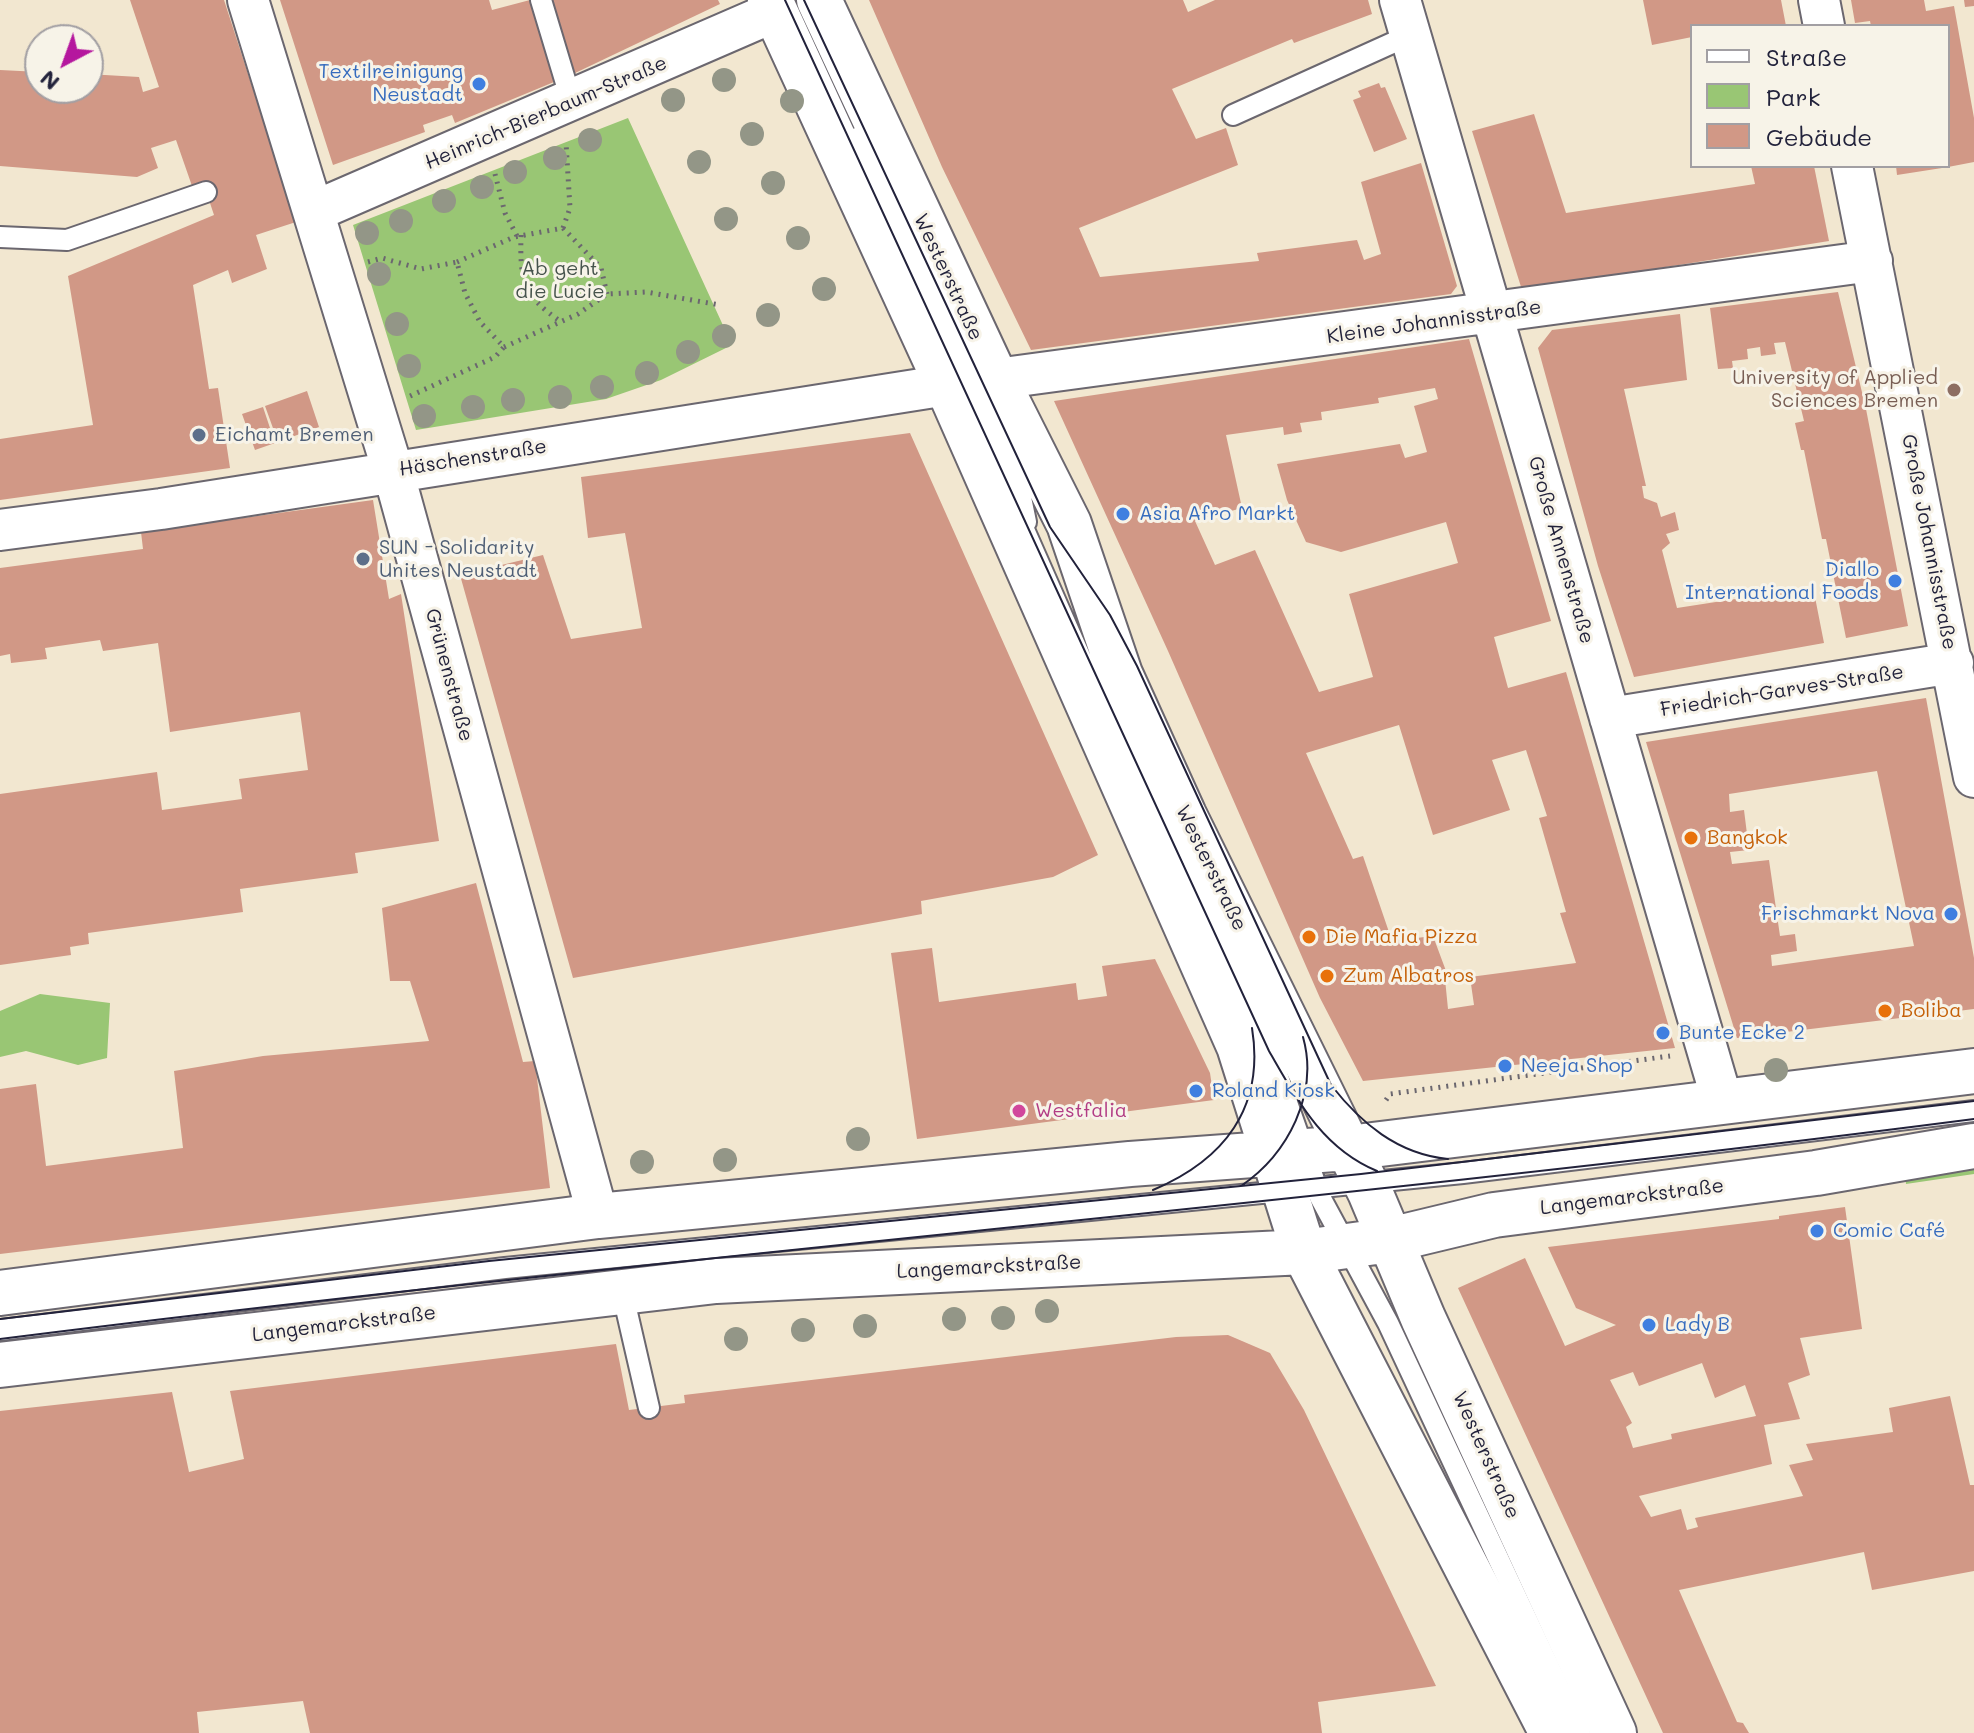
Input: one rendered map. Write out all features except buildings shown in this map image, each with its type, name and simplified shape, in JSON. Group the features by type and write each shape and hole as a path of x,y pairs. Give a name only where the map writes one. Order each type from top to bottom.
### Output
{"main road":[{"name":"Westerstraße","path":"819,0 996,379 1069,524 1120,674 1184,815 1356,1164 1370,1243 1614,1733"},
{"path":"773,6 947,385 1294,1170 1304,1252 1552,1733"},
{"path":"0,1293 598,1216 1356,1164 1722,1100 1974,1071"},
{"name":"Langemarckstraße","path":"0,1365 716,1281 1304,1252 1370,1243 1494,1215 1816,1173 1974,1146"}],"street":[{"name":"Grünenstraße","path":"248,0 288,163 315,211 393,471 598,1216"},
{"path":"1819,0 1824,24"},
{"name":"Heinrich-Bierbaum-Straße","path":"315,211 564,106 773,6"},
{"name":"Große Annenstraße","path":"1405,17 1722,1100"},
{"name":"Große Johannisstraße","path":"1852,168 1974,777"},
{"name":"Kleine Johannisstraße","path":"996,379 1491,315 1872,261"},
{"name":"Häschenstraße","path":"0,530 161,509 947,385"},
{"name":"Friedrich-Garves-Straße","path":"1610,718 1953,663"}],"lane":[{"path":"541,0 564,106"},
{"path":"1233,115 1405,17"},
{"path":"846,113 1018,483 1089,585"},
{"path":"0,237 67,240 206,192"},
{"path":"1018,483 1025,521 1269,1051 1294,1170 1370,1243 1529,1622 1580,1733"},
{"path":"1356,1164 1479,1171 1974,1111"},
{"path":"0,1330 1294,1170"},
{"path":"622,1291 649,1408"}],"path":[{"path":"563,228 570,208 564,106"},
{"path":"484,140 505,213 519,236 522,278 527,292 535,303 560,321"},
{"path":"333,272 382,258 421,269 457,262 519,236 563,228"},
{"path":"563,228 601,268 607,294"},
{"path":"457,262 476,315 504,347"},
{"path":"375,413 495,357 504,347 560,321 607,294 646,292 720,305"}],"green space":[{"name":"Ab geht die Lucie","path":"628,118 732,345 661,380 606,399 416,430 353,225"},
{"path":"40,994 110,1003 107,1058 78,1065 26,1051 0,1057 0,1011"},
{"path":"1974,1164 1974,1174 1906,1184 1905,1175"}],"tram line":[{"path":"785,0 1269,1051 1301,1105 1326,1136 1341,1150 1377,1171"},
{"path":"804,0 1050,527 1110,615 1137,666 1331,1085 1368,1124 1396,1143 1412,1151 1448,1159"},
{"path":"1153,1190 1200,1163 1219,1147 1234,1128 1245,1107 1252,1083 1252,1028"},
{"path":"1241,1186 1273,1157 1296,1121 1307,1080 1303,1037"},
{"path":"0,1319 489,1261 1361,1174 1974,1101"},
{"path":"0,1339 493,1282 1481,1178 1974,1119"}],"place":[{"name":"Textilreinigung Neustadt","path":"479,84"},
{"name":"University of Applied Sciences Bremen","path":"1954,390"},
{"name":"Eichamt Bremen","path":"199,435"},
{"name":"Asia Afro Markt","path":"1123,514"},
{"name":"SUN - Solidarity Unites Neustadt","path":"363,559"},
{"name":"Diallo International Foods","path":"1895,581"},
{"name":"Bangkok","path":"1691,838"},
{"name":"Frischmarkt Nova","path":"1951,914"},
{"name":"Die Mafia Pizza","path":"1309,937"},
{"name":"Zum Albatros","path":"1327,976"},
{"name":"Boliba","path":"1885,1011"},
{"name":"Bunte Ecke 2","path":"1663,1033"},
{"name":"Neeja Shop","path":"1505,1066"},
{"name":"Roland Kiosk","path":"1196,1091"},
{"name":"Westfalia","path":"1019,1111"},
{"name":"Comic Café","path":"1817,1231"},
{"name":"Lady B","path":"1649,1325"}]}
